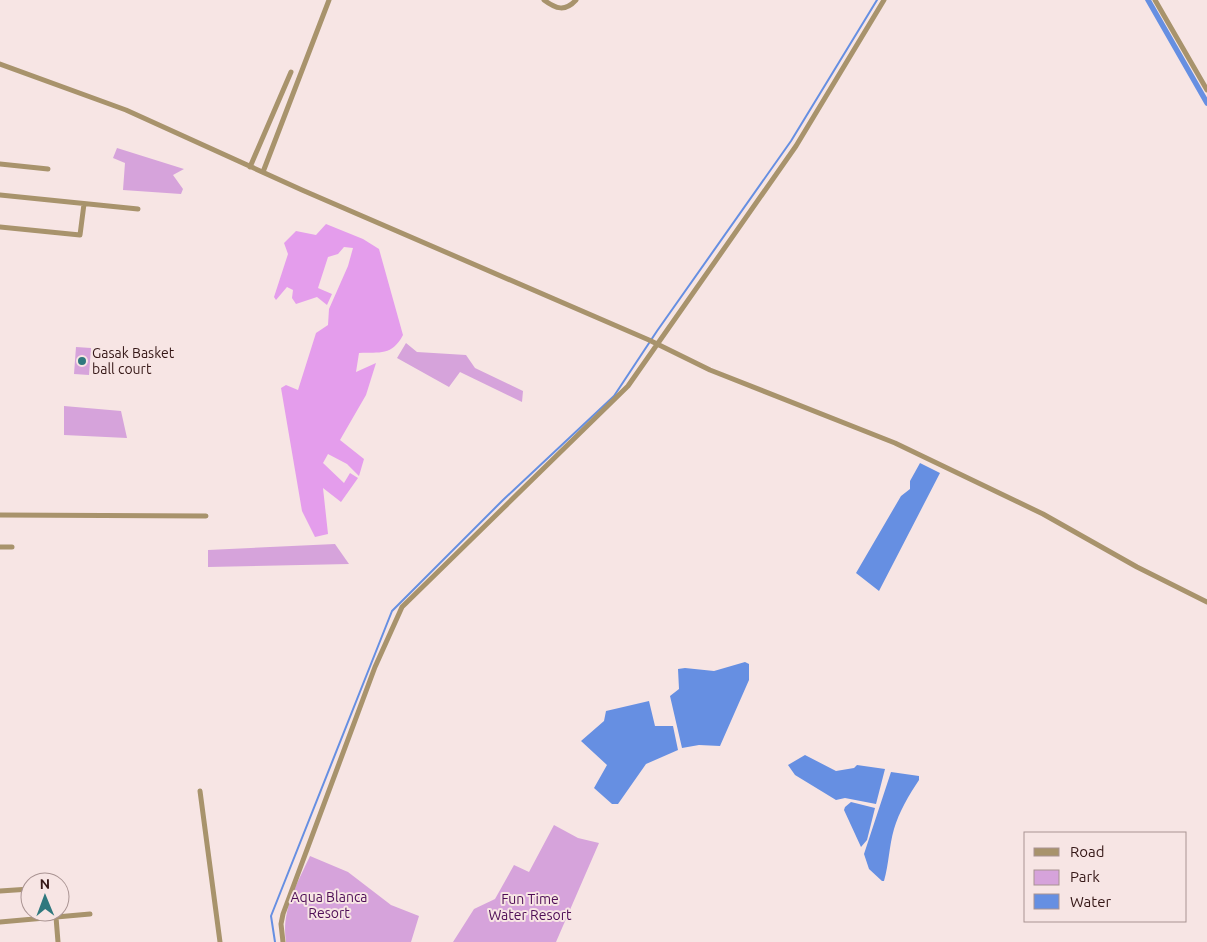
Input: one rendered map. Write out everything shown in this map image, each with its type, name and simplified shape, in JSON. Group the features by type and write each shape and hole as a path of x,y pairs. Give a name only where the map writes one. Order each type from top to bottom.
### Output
{"street":[{"path":"263,172 329,0"},
{"path":"544,0 559,9 567,8 576,0"},
{"path":"283,942 280,924 283,914 376,667 402,607 618,397 653,342 796,146 884,0"},
{"path":"1155,0 1207,90"},
{"path":"0,64 126,110 250,167 653,342 710,370 766,394 895,443 1044,514 1114,554 1207,602"},
{"path":"250,167 291,72"},
{"path":"0,164 48,169"},
{"path":"0,195 138,209"},
{"path":"0,227 80,235 84,204"},
{"path":"0,515 206,516"},
{"path":"0,547 12,547"},
{"path":"200,791 220,942"},
{"path":"0,891 20,890"},
{"path":"70,916 90,914"},
{"path":"0,922 20,920"},
{"path":"56,922 58,942"}],"green space":[{"path":"117,148 184,169 173,175 183,189 181,194 123,190 125,163 113,158"},
{"path":"406,343 417,352 466,355 475,368 523,391 522,402 460,372 449,387 397,358"},
{"name":"Gasak Basket ball court","path":"76,347 91,348 89,375 74,374"},
{"path":"64,406 121,411 127,438 64,435"},
{"path":"335,544 349,564 208,567 208,550"},
{"name":"Fun Time Water Resort","path":"554,825 578,838 599,843 556,942 453,942 474,909 495,899 514,865 529,872"},
{"name":"Aqua Blanca Resort","path":"310,856 348,872 391,905 419,916 411,942 286,942 286,919 291,898"}],"shaded area":[{"path":"326,224 363,239 379,249 403,335 399,342 390,350 385,352 359,353 356,372 376,363 366,395 340,440 364,459 359,476 347,464 328,454 323,463 344,483 350,473 358,478 341,502 323,488 328,534 315,537 302,511 281,388 286,385 298,390 316,333 328,325 329,309 348,266 353,248 344,247 338,254 328,257 318,288 332,294 327,305 317,297 296,304 292,298 293,290 287,287 276,300 274,297 288,254 284,243 296,231 316,235"}],"water":[{"path":"920,463 940,473 879,591 856,573 901,496 910,489 910,481"},
{"path":"745,662 749,664 749,680 720,746 699,745 682,748 670,696 679,689 678,669 714,671"},
{"path":"649,701 655,726 673,726 678,750 646,764 618,804 612,804 594,788 607,765 581,741 604,721 606,711"},
{"path":"805,755 836,771 854,768 857,765 885,769 876,804 845,798 836,800 795,775 788,765"},
{"path":"891,772 919,776 919,780 896,823 886,875 884,881 882,881 869,869 864,854"},
{"path":"851,802 875,808 867,840 861,847 844,810"}],"waterway":[{"path":"275,942 271,916 392,611 503,500 614,396 657,331 791,141 877,0"},
{"path":"1148,0 1207,103"}],"place":[{"name":"Gasak Basket ball court","path":"82,361"}]}
